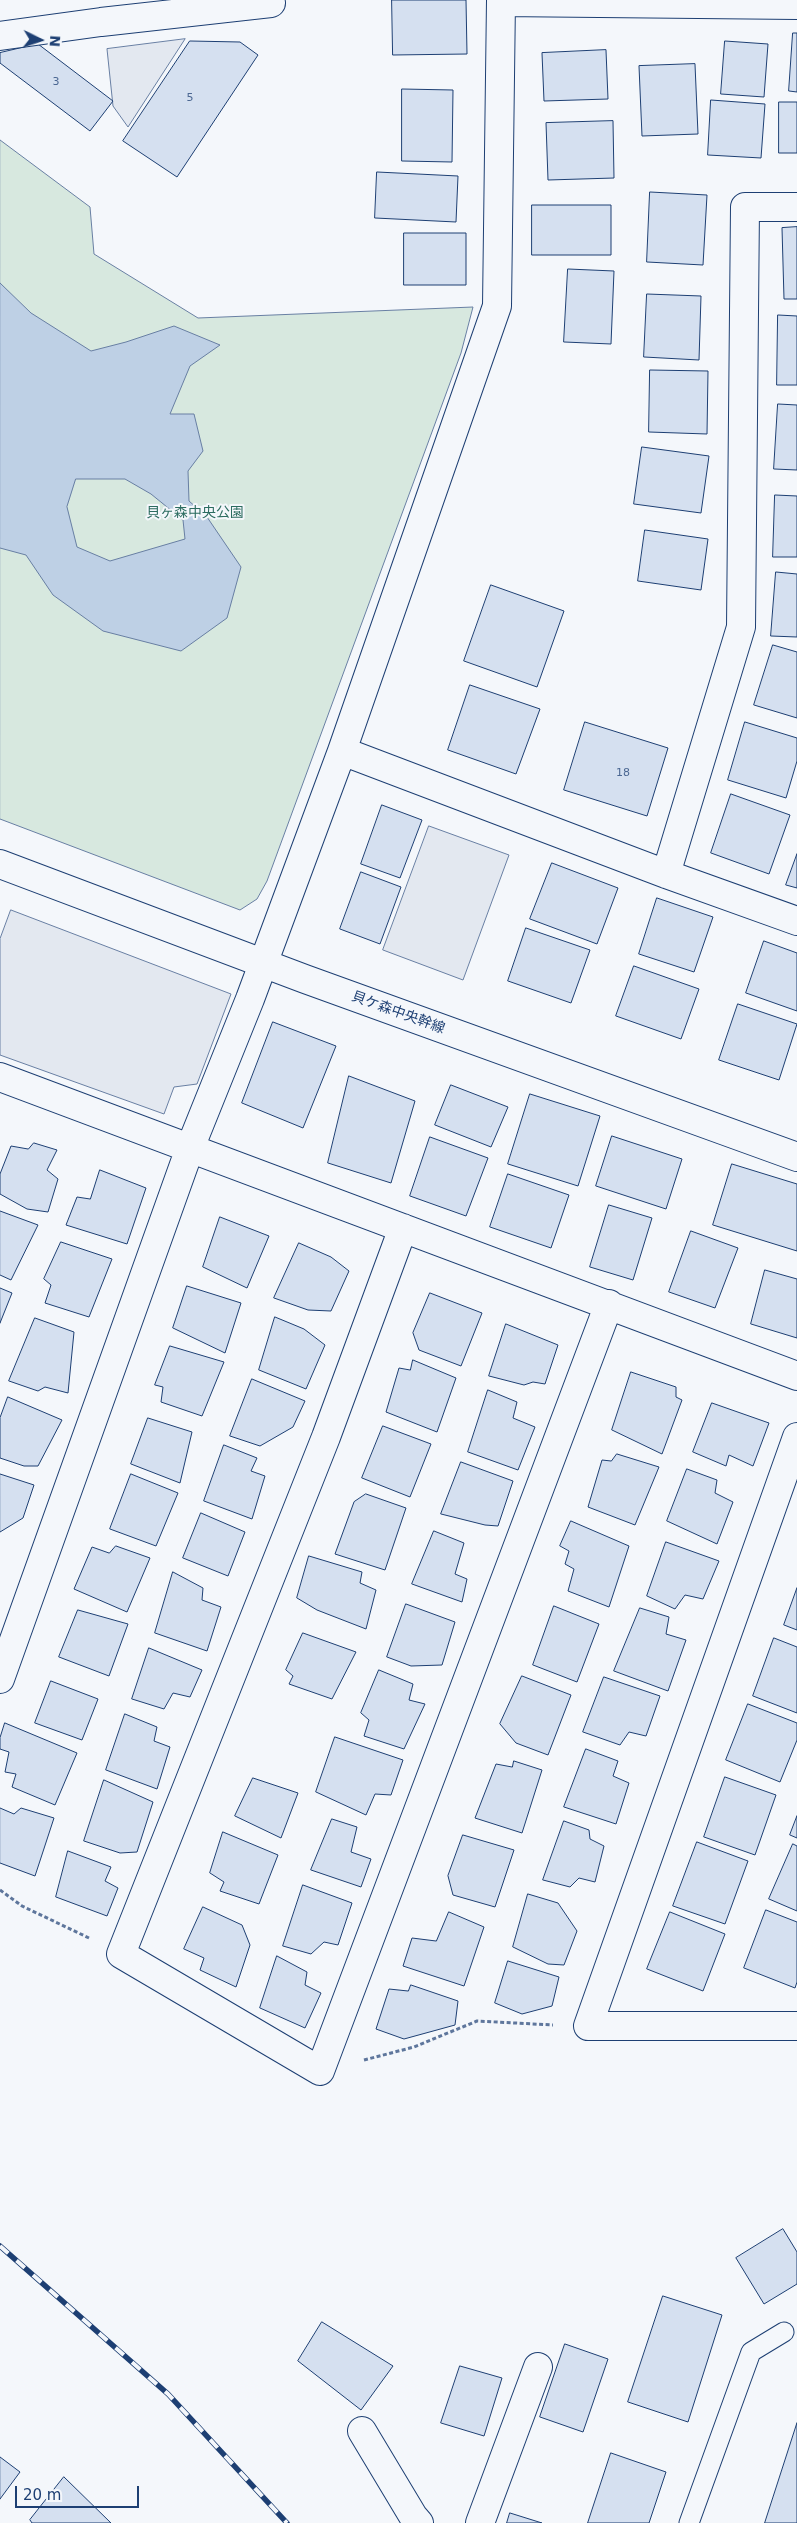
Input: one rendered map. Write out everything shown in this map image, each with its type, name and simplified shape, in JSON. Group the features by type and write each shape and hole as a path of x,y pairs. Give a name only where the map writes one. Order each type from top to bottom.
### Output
{"street":[{"path":"0,36 100,11 271,3 270,0"},
{"path":"0,1679 190,1148 250,999 262,962 342,751 497,306 501,1 797,5"},
{"path":"666,874 741,628 744,207 797,207"},
{"path":"342,751 666,874 797,921"},
{"name":"貝ケ森中央幹線","path":"0,864 305,979 797,1157"},
{"path":"0,1077 797,1376"},
{"path":"403,1228 326,1437 121,1954 320,2071 609,1304"},
{"path":"797,1437 588,2026 797,2026"},
{"path":"480,2523 538,2367"},
{"path":"362,2431 419,2523"}],"lane":[{"path":"688,2523 750,2352 784,2332"}],"path":[{"path":"0,1890 22,1906 121,1954"},
{"path":"320,2071 414,2047 477,2021 588,2026"}],"green space":[{"name":"貝ヶ森中央公園","path":"0,140 90,207 94,254 198,318 473,307 461,353 267,881 257,899 240,910 0,819"}],"shaded area":[{"path":"185,39 128,127 113,106 107,49"},
{"path":"429,826 509,855 463,980 383,950"},
{"path":"11,910 231,994 197,1084 174,1087 164,1114 0,1055 0,939"}],"water":[{"path":"0,283 31,313 91,351 174,326 220,345 190,366 170,414 194,414 203,451 188,471 189,501 207,517 241,567 227,618 181,651 103,631 53,595 26,555 0,548","holes":["76,479 125,479 151,494 183,520 185,539 110,561 77,547 67,507"]}],"building":[{"path":"392,0 466,0 467,54 393,55"},
{"path":"793,33 797,33 797,92 789,91"},
{"path":"190,41 240,42 258,55 177,177 123,141"},
{"path":"725,41 768,44 764,97 721,94"},
{"path":"38,44 113,101 90,131 0,63 0,53"},
{"path":"606,50 608,99 544,101 542,53"},
{"path":"695,64 698,134 642,136 639,66"},
{"path":"402,89 453,90 452,162 402,161"},
{"path":"711,100 765,104 761,158 708,155"},
{"path":"779,102 797,102 797,153 779,153"},
{"path":"613,121 614,178 548,180 546,123"},
{"path":"377,172 458,176 456,222 375,218"},
{"path":"650,192 707,195 703,265 647,262"},
{"path":"532,205 611,205 611,255 532,255"},
{"path":"797,227 797,299 784,299 782,228"},
{"path":"404,233 466,233 466,285 404,285"},
{"path":"568,269 614,271 611,344 564,342"},
{"path":"647,294 701,296 699,360 644,357"},
{"path":"778,315 797,316 797,385 777,385"},
{"path":"650,370 708,371 707,434 649,432"},
{"path":"778,404 797,405 797,470 774,469"},
{"path":"642,447 709,456 701,513 634,504"},
{"path":"775,495 797,496 797,557 773,557"},
{"path":"645,530 708,539 701,590 638,581"},
{"path":"776,572 797,574 797,637 771,636"},
{"path":"491,585 564,611 537,687 464,661"},
{"path":"773,645 797,652 797,718 754,705"},
{"path":"470,685 540,709 516,774 448,750"},
{"path":"585,722 668,748 647,816 564,790"},
{"path":"745,722 797,738 797,761 786,798 728,780"},
{"path":"731,794 790,815 769,874 711,853"},
{"path":"382,805 422,820 400,878 361,864"},
{"path":"797,854 797,888 786,885"},
{"path":"552,863 618,888 597,944 530,919"},
{"path":"361,872 401,887 380,944 340,929"},
{"path":"657,898 713,917 694,972 639,954"},
{"path":"526,928 590,950 571,1003 508,981"},
{"path":"764,941 797,953 797,1011 746,993"},
{"path":"634,966 699,989 681,1039 616,1016"},
{"path":"738,1004 797,1024 779,1080 719,1060"},
{"path":"273,1022 336,1046 303,1128 242,1103"},
{"path":"349,1076 415,1101 391,1183 328,1163"},
{"path":"451,1085 508,1107 491,1147 435,1125"},
{"path":"530,1094 600,1116 578,1186 508,1164"},
{"path":"612,1136 682,1159 666,1209 596,1186"},
{"path":"430,1137 488,1158 466,1216 410,1196"},
{"path":"34,1143 57,1150 47,1170 58,1179 48,1212 27,1209 0,1194 0,1174 11,1146 28,1149"},
{"path":"732,1164 797,1184 797,1251 713,1225"},
{"path":"100,1170 146,1188 127,1244 66,1225 77,1197 90,1199"},
{"path":"508,1174 569,1195 551,1248 490,1227"},
{"path":"609,1205 652,1218 633,1280 590,1267"},
{"path":"0,1211 38,1225 11,1280 0,1275"},
{"path":"220,1217 269,1236 247,1288 203,1267"},
{"path":"691,1231 738,1248 715,1308 669,1292"},
{"path":"61,1242 112,1259 89,1317 45,1303 51,1285 44,1279"},
{"path":"299,1243 331,1257 349,1271 331,1311 308,1310 274,1298"},
{"path":"765,1270 797,1279 797,1338 751,1324"},
{"path":"187,1286 241,1303 225,1353 173,1328"},
{"path":"0,1288 12,1293 0,1323"},
{"path":"430,1293 482,1313 461,1366 419,1350 413,1333"},
{"path":"275,1317 304,1329 325,1345 306,1389 259,1370"},
{"path":"35,1318 74,1332 68,1393 45,1387 38,1391 9,1381"},
{"path":"506,1324 558,1345 545,1384 533,1382 524,1385 489,1376"},
{"path":"170,1346 224,1362 202,1416 161,1402 163,1387 155,1385"},
{"path":"413,1360 456,1378 437,1432 386,1412 399,1368 410,1370"},
{"path":"631,1372 676,1387 676,1397 682,1400 662,1454 612,1430"},
{"path":"252,1379 305,1401 293,1427 260,1446 230,1436"},
{"path":"488,1390 517,1402 513,1418 535,1427 518,1470 468,1452"},
{"path":"8,1397 62,1420 38,1466 24,1466 0,1458 0,1418"},
{"path":"712,1403 769,1423 753,1466 729,1455 726,1466 693,1452"},
{"path":"148,1418 192,1432 180,1483 131,1464"},
{"path":"383,1426 431,1444 410,1497 362,1478"},
{"path":"224,1445 257,1458 251,1471 265,1476 252,1519 204,1501"},
{"path":"617,1454 659,1467 635,1525 588,1507 602,1460 611,1461"},
{"path":"461,1462 513,1481 498,1526 485,1525 441,1514"},
{"path":"687,1469 717,1480 715,1493 733,1502 717,1544 667,1521"},
{"path":"0,1474 34,1485 23,1518 0,1532"},
{"path":"131,1474 178,1493 156,1546 110,1529"},
{"path":"366,1494 406,1508 385,1570 335,1554 354,1502"},
{"path":"201,1513 245,1532 228,1576 183,1558"},
{"path":"571,1521 629,1546 609,1607 568,1591 574,1569 565,1564 569,1551 560,1546"},
{"path":"434,1531 464,1543 455,1574 467,1579 462,1602 412,1584"},
{"path":"666,1542 719,1561 703,1599 685,1595 675,1609 647,1596"},
{"path":"116,1546 150,1558 127,1612 74,1589 92,1547 109,1553"},
{"path":"309,1556 362,1572 360,1583 376,1590 366,1629 317,1610 297,1598"},
{"path":"173,1572 203,1588 202,1600 221,1607 207,1651 155,1633"},
{"path":"797,1588 797,1630 784,1625"},
{"path":"406,1604 455,1622 442,1665 411,1666 387,1657"},
{"path":"554,1606 599,1624 577,1682 533,1665"},
{"path":"640,1608 669,1617 666,1634 686,1640 668,1691 614,1671"},
{"path":"78,1610 128,1624 109,1676 59,1657"},
{"path":"303,1633 356,1652 332,1699 289,1684 293,1676 286,1670"},
{"path":"774,1638 797,1647 797,1713 753,1696"},
{"path":"149,1648 202,1670 190,1697 173,1693 164,1709 132,1699"},
{"path":"379,1670 413,1684 409,1700 425,1704 404,1749 364,1736 369,1720 361,1713"},
{"path":"522,1676 571,1695 548,1755 516,1743 500,1724"},
{"path":"604,1677 660,1696 646,1736 629,1732 620,1745 583,1732"},
{"path":"51,1681 98,1699 82,1740 35,1723"},
{"path":"748,1704 797,1723 797,1740 780,1782 726,1760"},
{"path":"125,1714 157,1727 154,1741 170,1747 157,1789 106,1770"},
{"path":"5,1723 77,1753 55,1805 12,1787 16,1774 5,1772 9,1752 0,1749 0,1738"},
{"path":"335,1737 403,1760 391,1795 375,1794 366,1815 316,1792"},
{"path":"586,1749 618,1761 613,1776 629,1783 616,1824 564,1807"},
{"path":"514,1761 542,1770 522,1833 475,1818 496,1764 512,1767"},
{"path":"725,1777 776,1795 755,1855 704,1837"},
{"path":"253,1778 298,1793 281,1838 235,1816"},
{"path":"104,1780 153,1802 137,1852 120,1853 84,1841"},
{"path":"0,1808 14,1814 21,1808 54,1818 35,1876 0,1863"},
{"path":"797,1816 797,1838 790,1835"},
{"path":"332,1819 357,1827 351,1852 371,1859 361,1887 311,1870"},
{"path":"564,1821 589,1830 590,1839 604,1846 595,1882 579,1878 570,1887 543,1880"},
{"path":"223,1832 278,1855 259,1904 220,1891 224,1882 210,1873"},
{"path":"463,1835 514,1850 495,1907 453,1895 448,1876"},
{"path":"697,1842 748,1861 725,1924 673,1906"},
{"path":"793,1844 797,1846 797,1911 769,1899"},
{"path":"68,1851 111,1867 105,1881 118,1888 107,1916 56,1897"},
{"path":"303,1885 352,1903 338,1945 324,1942 311,1954 283,1946"},
{"path":"528,1894 558,1903 577,1931 564,1965 548,1964 513,1947"},
{"path":"203,1907 242,1925 250,1945 236,1987 200,1970 204,1958 184,1949"},
{"path":"766,1910 797,1922 797,1982 795,1988 744,1968"},
{"path":"449,1912 484,1927 464,1986 403,1966 412,1938 436,1941"},
{"path":"670,1912 725,1934 703,1991 647,1969"},
{"path":"277,1956 307,1972 305,1985 321,1993 305,2028 260,2008"},
{"path":"508,1961 559,1977 552,2006 522,2014 495,2003"},
{"path":"411,1985 458,2001 455,2025 404,2039 376,2029 389,1989 408,1991"},
{"path":"783,2229 797,2252 797,2284 764,2304 736,2258"},
{"path":"663,2296 722,2315 688,2422 628,2402"},
{"path":"322,2322 393,2366 361,2410 298,2361"},
{"path":"565,2344 608,2359 583,2432 540,2417"},
{"path":"460,2366 502,2378 484,2436 441,2423"},
{"path":"797,2423 797,2523 765,2523"},
{"path":"611,2453 666,2472 649,2523 588,2523"},
{"path":"0,2457 20,2472 0,2499"},
{"path":"64,2477 111,2523 32,2523 30,2520"},
{"path":"510,2513 542,2523 507,2523"}],"railway":[{"path":"0,2246 168,2394 287,2523"}]}
